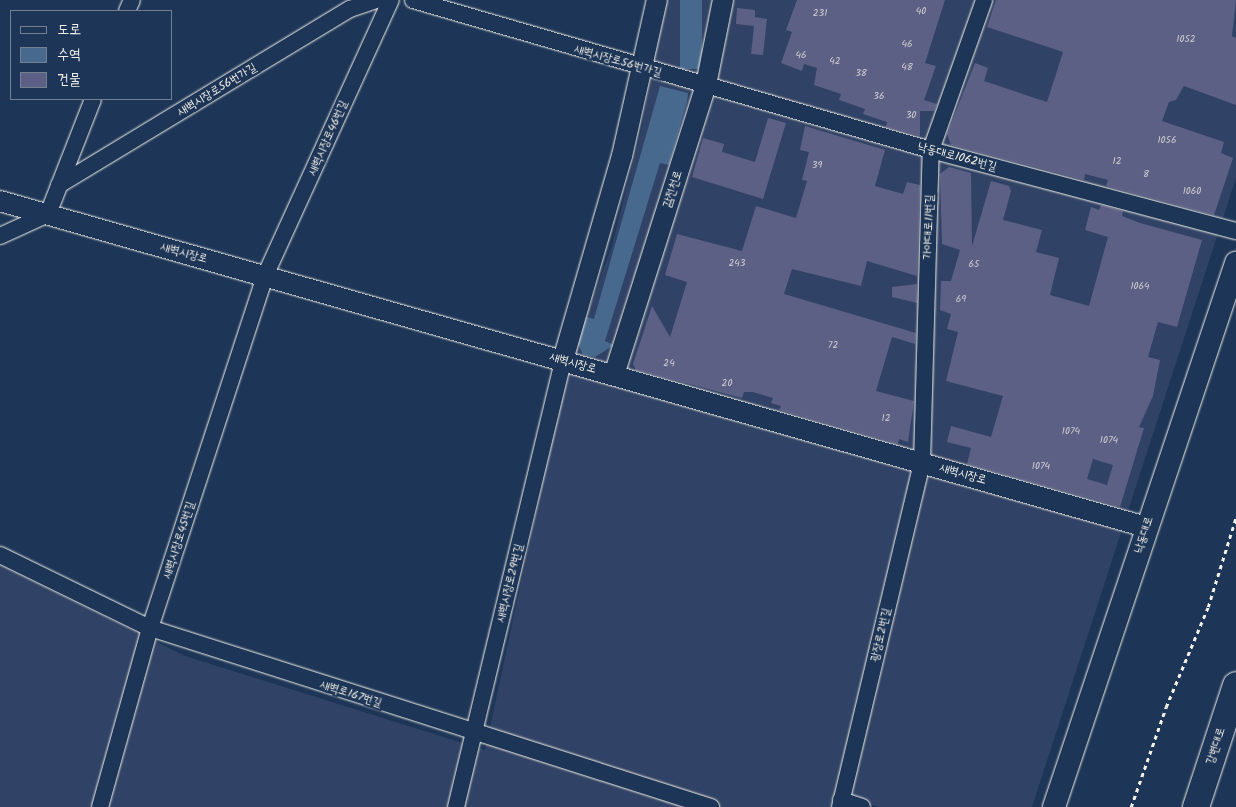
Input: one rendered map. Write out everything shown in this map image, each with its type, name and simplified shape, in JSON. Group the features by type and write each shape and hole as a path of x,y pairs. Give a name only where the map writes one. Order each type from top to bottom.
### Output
{"highway":[{"name":"강변대로","path":"1196,807 1236,685"},
{"name":"강변대로","path":"1211,807 1236,733"}],"main road":[{"name":"낙동대로","path":"1054,807 1146,527 1236,263"}],"street":[{"name":"새벽시장로56번가길","path":"59,185 350,9 376,0"},
{"name":"새벽시장로46번길","path":"265,276 391,0"},
{"name":"새벽시장로56번가길","path":"413,0 644,70 680,77"},
{"path":"563,360 644,70 657,0"},
{"name":"감전천로","path":"614,375 706,85 723,0"},
{"name":"가야대로11번길","path":"922,463 931,150 984,0"},
{"name":"낙동대로1062번길","path":"680,77 931,150 1236,231"},
{"path":"0,236 48,214 93,100"},
{"name":"새벽시장로","path":"0,201 1146,527"},
{"name":"새벽시장로45번길","path":"100,807 150,628 265,276"},
{"name":"새벽시장로29번길","path":"456,807 563,360"},
{"name":"광장로2번길","path":"840,804 922,463"},
{"name":"새벽로167번길","path":"0,555 150,628 473,734 711,807"},
{"path":"840,804 862,807"}],"path":[{"path":"1131,807 1166,707 1208,608 1236,517"}],"shaded area":[{"path":"664,0 1236,0 1236,178 1032,807 879,807 836,794 832,807 0,807 0,565 185,656 485,750 566,374 612,245 642,127"}],"water":[{"path":"680,0 702,0 702,69 680,69"},
{"path":"660,86 688,93 669,165 660,163 605,341 614,345 595,357 583,355 575,337 582,316 594,319"}],"building":[{"path":"797,0 945,0 925,63 936,66 924,100 937,104 934,111 920,111 920,136 886,127 887,122 863,114 865,109 839,100 841,94 814,85 817,68 804,64 802,71 781,63 792,32 786,30"},
{"path":"996,0 1236,0 1232,36 1236,38 1236,105 1184,86 1176,100 1169,102 1162,121 1224,142 1221,153 1233,158 1214,215 1106,186 1108,180 1085,174 1084,180 951,145 947,134 975,63 988,68 984,81 1047,102 1063,52 987,27"},
{"path":"737,8 755,10 755,17 767,19 763,55 751,54 754,26 736,24"},
{"path":"768,118 786,123 763,199 692,177 703,138 724,144 722,152 755,162"},
{"path":"805,126 885,150 875,186 903,194 907,182 920,185 917,276 867,261 861,286 792,269 784,294 916,333 915,344 892,337 876,391 914,401 908,442 899,439 898,444 779,410 781,406 771,403 773,398 753,392 744,392 742,398 636,370 633,364 652,306 670,337 687,282 665,275 677,234 742,251 756,206 796,218 807,181 802,180 809,152 800,150"},
{"path":"949,167 971,173 972,246 991,181 1009,186 1011,191 1003,220 1042,230 1036,252 1059,258 1050,295 1089,306 1108,237 1085,230 1091,207 1099,210 1101,205 1123,211 1122,216 1140,223 1202,240 1177,327 1158,322 1148,357 1160,360 1153,396 1139,427 1144,428 1120,507 967,464 971,448 947,442 951,426 991,437 1003,396 946,381 958,332 947,329 951,314 940,310 941,281 951,281 960,250 942,244 940,174","holes":["1093,459 1113,465 1107,485 1087,479"]},
{"path":"917,284 917,303 892,297 892,287"}]}
